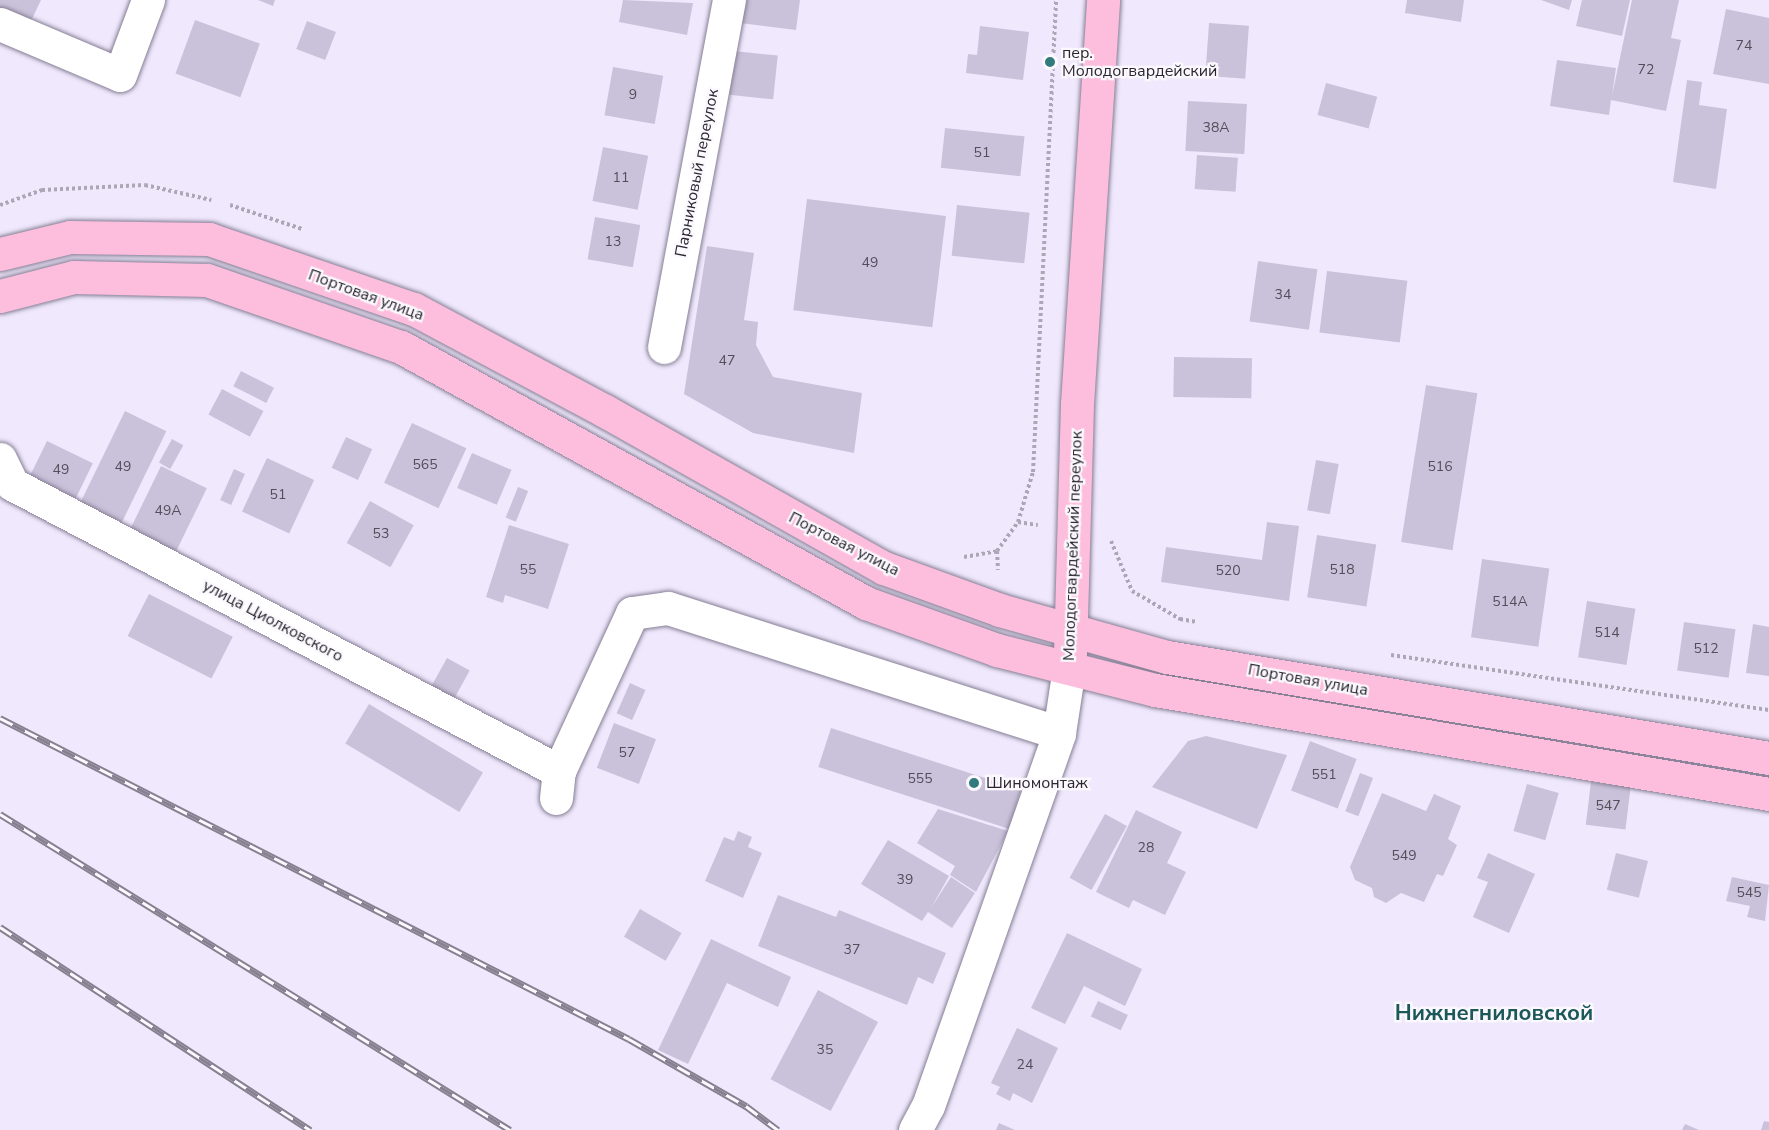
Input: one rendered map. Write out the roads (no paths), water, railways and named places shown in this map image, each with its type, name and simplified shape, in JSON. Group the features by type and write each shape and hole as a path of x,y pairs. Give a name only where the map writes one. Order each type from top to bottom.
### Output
{"main road":[{"name":"Молодогвардейский переулок","path":"1069,668 1072,632 1077,404 1103,0"},
{"name":"Портовая улица","path":"0,254 70,237 209,239 414,309 605,411 884,568 1072,632 1167,657 1769,758"},
{"path":"0,296 74,277 207,279 401,347 866,603 997,650 1155,690 1769,794"}],"street":[{"path":"0,24 120,75 148,0"},
{"name":"Парниковый переулок","path":"664,347 729,0"},
{"name":"улица Циолковского","path":"0,459 12,484 557,785 632,613 668,608 1059,734"},
{"name":"Молодогвардейский переулок","path":"929,1122 1059,734 1069,668"}],"railway":[{"path":"0,718 629,1039 746,1106 778,1130"},
{"path":"0,814 510,1130"},
{"path":"0,927 310,1130"}],"place":[{"name":"пер. Молодогвардейский","path":"1050,62"},
{"name":"Шиномонтаж","path":"974,783"}],"district":[{"name":"Нижнегниловской","path":"1494,1014"}]}
